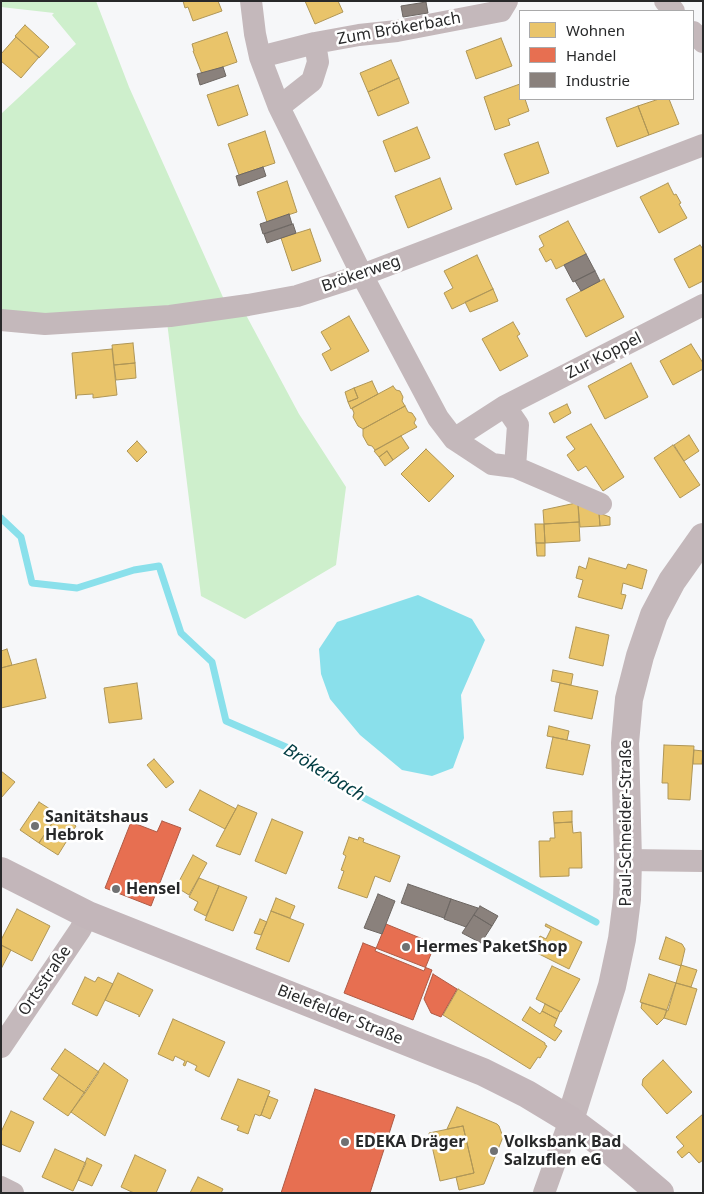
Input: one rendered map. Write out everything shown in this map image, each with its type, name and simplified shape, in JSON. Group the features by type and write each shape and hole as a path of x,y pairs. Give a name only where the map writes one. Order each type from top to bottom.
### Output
{"main road":[{"name":"Bielefelder Straße","path":"1,871 88,915 483,1072 527,1094 570,1120 606,1147 660,1193"}],"street":[{"path":"251,1 260,57 279,107 362,275 438,418 454,439 492,464 515,467 601,504"},
{"name":"Zum Brökerbach","path":"260,57 315,43 359,35 397,32 501,10 507,1"},
{"name":"Zum Brökerbach","path":"279,107 312,81 318,62 315,43"},
{"name":"Brökerweg","path":"1,320 45,324 170,316 297,296 362,275 703,145"},
{"name":"Zur Koppel","path":"454,439 505,406 703,305"},
{"path":"505,406 518,425 515,467"},
{"name":"Paul-Schneider-Straße","path":"570,1120 612,986 622,939 627,899 628,860 625,744 629,699 640,656 654,615 672,581 703,537"},
{"path":"628,860 703,861"},
{"name":"Ortsstraße","path":"1,1047 80,930 88,915"},
{"path":"544,1193 570,1120"},
{"path":"1,1187 13,1193"}],"green space":[{"path":"1,1 96,1 129,87 226,304 46,319 1,311 2,113 76,44 52,15 54,13 1,7"},
{"path":"246,315 299,414 346,487 336,565 245,619 201,596 167,322"}],"water":[{"path":"418,595 472,619 485,640 461,695 464,738 453,768 432,776 402,770 360,735 330,699 321,674 319,649 337,622"}],"building: Wohnen":[{"path":"183,1 218,1 222,11 193,21 188,7 185,8"},
{"path":"305,1 338,1 343,12 315,24"},
{"path":"25,25 49,47 39,58 15,36"},
{"path":"227,32 237,62 202,74 192,44"},
{"path":"16,37 39,57 21,78 1,61 1,54"},
{"path":"501,38 512,66 476,79 466,51"},
{"path":"391,60 399,78 368,92 360,73"},
{"path":"399,78 409,103 378,116 368,92"},
{"path":"519,84 519,100 525,100 529,111 508,119 510,125 495,130 484,97"},
{"path":"238,85 248,115 218,126 207,95"},
{"path":"656,100 669,100 679,124 649,135 638,106"},
{"path":"638,106 649,135 617,147 606,118"},
{"path":"417,127 430,158 395,172 383,141"},
{"path":"265,131 275,163 239,175 228,144"},
{"path":"538,142 549,173 516,185 504,154"},
{"path":"440,178 452,209 408,228 395,196"},
{"path":"287,181 297,212 267,222 257,192"},
{"path":"668,183 674,195 676,194 681,203 679,204 687,218 659,233 640,197"},
{"path":"568,221 586,254 556,269 551,259 546,262 539,249 544,246 539,236"},
{"path":"310,229 321,261 292,271 281,238"},
{"path":"700,245 703,249 703,281 689,288 674,259"},
{"path":"477,255 493,289 452,309 444,293 453,288 444,271"},
{"path":"604,279 624,317 586,337 566,299"},
{"path":"493,289 498,301 470,312 465,302"},
{"path":"349,316 369,351 331,371 322,354 331,349 321,332"},
{"path":"513,322 520,334 517,336 528,356 500,371 482,339"},
{"path":"133,343 135,363 114,365 112,345"},
{"path":"691,344 703,363 703,369 673,385 660,361"},
{"path":"112,349 117,395 93,398 93,394 77,395 76,399 72,353"},
{"path":"135,363 136,378 116,380 114,365"},
{"path":"631,363 648,397 605,419 588,386"},
{"path":"372,381 378,394 351,409 348,402 358,398 354,388"},
{"path":"393,386 396,390 400,391 405,406 363,429 358,426 353,417 352,408"},
{"path":"354,388 358,398 348,402 345,392"},
{"path":"567,404 571,413 554,423 549,413"},
{"path":"405,406 408,412 412,413 416,419 414,423 417,427 375,450 372,446 368,445 363,436 363,429"},
{"path":"591,424 624,477 603,491 586,466 578,471 567,455 575,449 566,437"},
{"path":"689,435 699,451 684,461 674,445"},
{"path":"401,436 409,448 393,460 387,451 379,457 374,451"},
{"path":"137,441 147,452 137,462 127,451"},
{"path":"673,445 700,485 680,498 654,458"},
{"path":"426,449 454,476 429,502 401,474"},
{"path":"387,451 393,460 385,466 379,457"},
{"path":"578,504 579,522 544,524 543,510"},
{"path":"578,504 599,513 600,526 580,527"},
{"path":"599,513 610,517 610,525 600,526"},
{"path":"579,522 580,541 545,543 544,524"},
{"path":"535,524 544,524 545,543 536,543"},
{"path":"536,543 545,543 545,556 537,556"},
{"path":"589,558 626,569 628,564 647,570 642,589 623,583 621,594 626,595 622,609 578,597 583,580 576,578 579,566 586,569"},
{"path":"576,627 609,635 603,666 569,658"},
{"path":"7,649 12,665 1,668 1,651"},
{"path":"36,659 46,698 1,708 1,668"},
{"path":"553,670 573,674 571,685 551,681"},
{"path":"137,683 142,719 109,723 104,688"},
{"path":"560,683 598,691 592,719 554,711"},
{"path":"549,726 569,731 567,740 547,736"},
{"path":"553,737 590,745 583,775 546,768"},
{"path":"664,745 694,746 690,800 668,799 668,783 662,783"},
{"path":"694,750 703,751 702,764 693,764"},
{"path":"154,759 174,782 166,788 147,765"},
{"path":"1,771 15,782 1,798"},
{"path":"200,790 236,809 225,829 189,810"},
{"path":"39,802 58,814 39,843 20,830"},
{"path":"238,805 257,813 240,855 216,846"},
{"path":"572,811 572,822 554,823 553,812"},
{"path":"58,814 76,826 58,855 39,843"},
{"path":"272,819 303,832 286,874 255,861"},
{"path":"572,822 573,833 581,832 582,868 569,868 569,876 540,877 539,841 550,841 550,838 555,838 554,823"},
{"path":"349,837 358,840 359,837 364,839 363,842 400,856 390,882 375,876 367,898 338,888 344,871 341,870 346,856 343,854"},
{"path":"193,855 207,863 189,895 176,887"},
{"path":"199,878 219,886 206,916 194,910 198,902 189,897"},
{"path":"219,886 247,897 233,931 205,920"},
{"path":"276,898 295,906 290,918 271,911"},
{"path":"17,909 50,926 32,961 1,945 1,940"},
{"path":"271,911 304,924 289,962 256,949"},
{"path":"260,919 267,922 261,935 254,933"},
{"path":"546,924 582,942 569,969 533,951 540,936 546,939 551,929 545,926"},
{"path":"666,937 682,944 685,949 681,966 659,959"},
{"path":"1,945 11,950 1,969"},
{"path":"681,965 697,970 691,987 676,983"},
{"path":"552,966 580,979 561,1012 536,999"},
{"path":"118,973 153,990 139,1017 139,1015 105,1000"},
{"path":"649,974 676,983 668,1011 640,1002"},
{"path":"85,977 95,982 98,977 113,984 97,1016 72,1004"},
{"path":"676,983 697,989 686,1025 664,1018"},
{"path":"458,989 545,1043 547,1046 540,1058 538,1057 530,1069 443,1015"},
{"path":"642,1003 667,1010 664,1018 657,1025 641,1008"},
{"path":"545,1004 560,1012 557,1019 542,1011"},
{"path":"530,1007 540,1014 542,1011 557,1019 554,1026 562,1031 555,1041 522,1020"},
{"path":"173,1019 225,1042 209,1077 195,1070 197,1066 187,1061 185,1066 183,1065 185,1061 175,1056 173,1061 158,1054"},
{"path":"65,1049 99,1072 85,1093 51,1069"},
{"path":"663,1060 692,1092 667,1114 642,1085 643,1079"},
{"path":"104,1063 128,1080 105,1136 71,1112"},
{"path":"59,1075 85,1093 68,1116 43,1099"},
{"path":"238,1079 270,1091 261,1115 255,1114 248,1134 237,1130 239,1126 221,1119"},
{"path":"268,1096 278,1100 270,1119 261,1115"},
{"path":"457,1107 497,1124 503,1137 484,1184 459,1190 456,1177 474,1173 463,1126 447,1129"},
{"path":"11,1111 34,1122 20,1152 1,1144 1,1132"},
{"path":"703,1114 703,1160 699,1163 689,1152 682,1158 677,1152 684,1146 676,1137"},
{"path":"463,1126 474,1173 440,1181 429,1133"},
{"path":"55,1149 86,1163 73,1191 42,1177"},
{"path":"135,1155 166,1170 156,1193 134,1193 121,1187"},
{"path":"87,1158 102,1165 92,1186 78,1180"},
{"path":"198,1177 223,1189 221,1193 190,1193"}],"building: Handel":[{"path":"162,821 181,828 151,906 105,888 131,822 157,832"},
{"path":"386,924 435,944 424,971 375,951"},
{"path":"363,943 432,970 413,1020 344,993"},
{"path":"433,974 457,989 441,1017 431,1013 424,999"},
{"path":"315,1089 395,1115 370,1193 281,1193"}],"building: Industrie":[{"path":"426,2 428,13 403,17 401,6"},
{"path":"223,67 226,76 200,85 197,74"},
{"path":"263,167 266,176 239,186 236,176"},
{"path":"289,214 292,224 263,234 260,224"},
{"path":"293,224 296,233 267,243 264,234"},
{"path":"586,254 595,271 573,282 564,265"},
{"path":"595,271 600,281 581,291 575,281"},
{"path":"408,884 451,899 444,918 401,903"},
{"path":"378,894 395,901 382,934 364,928"},
{"path":"451,899 478,908 466,927 444,919"},
{"path":"480,906 498,916 492,926 474,915"},
{"path":"474,915 492,926 481,943 462,933"}],"waterway":[{"name":"Brökerbach","path":"1,518 21,537 32,583 77,588 134,570 159,566 181,633 212,662 226,721 293,750 325,777 596,922"}],"place":[{"name":"Sanitätshaus Hebrok","path":"35,826"},
{"name":"Hensel","path":"116,889"},
{"name":"Hermes PaketShop","path":"406,947"},
{"name":"EDEKA Dräger","path":"345,1142"},
{"name":"Volksbank Bad Salzuflen eG","path":"494,1151"}]}
